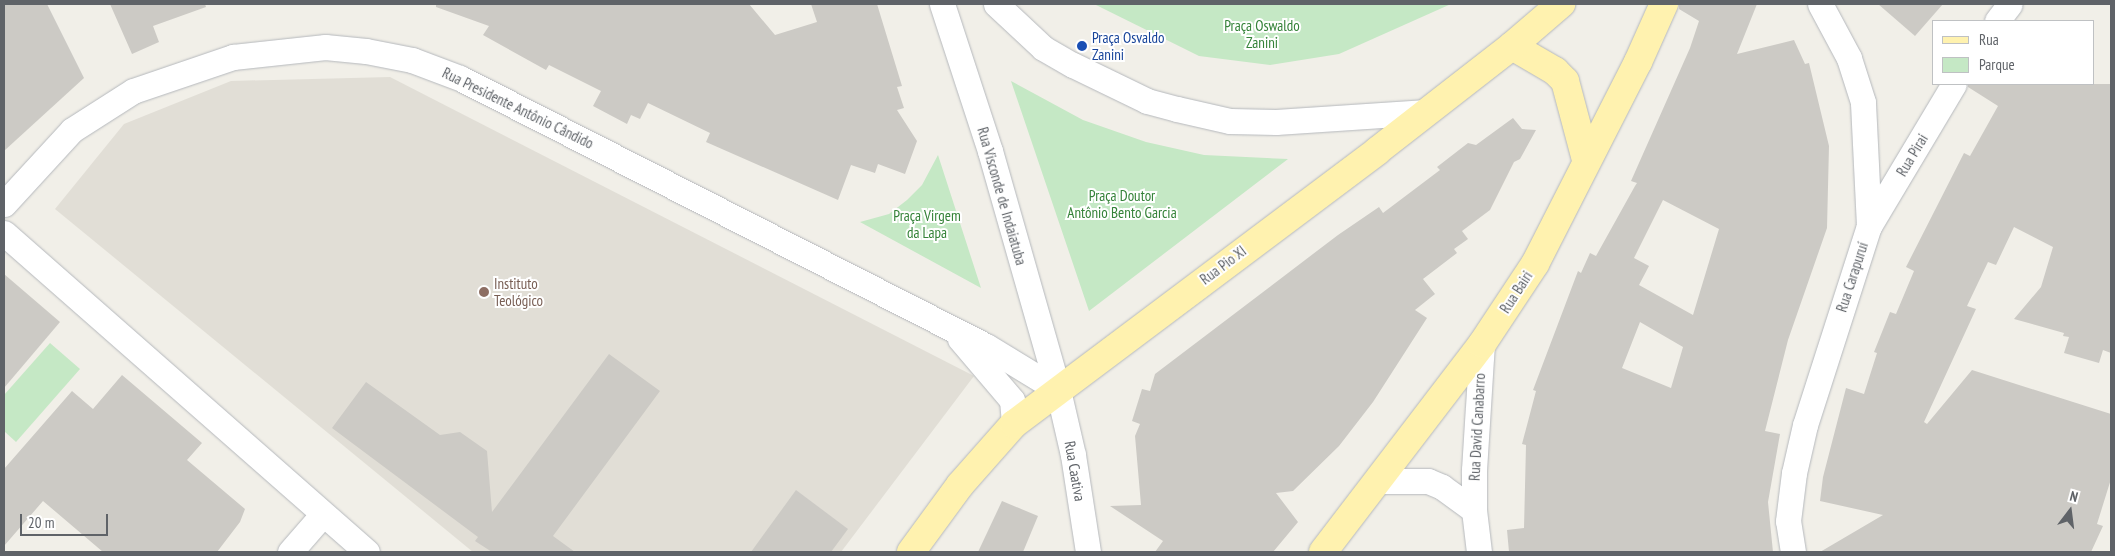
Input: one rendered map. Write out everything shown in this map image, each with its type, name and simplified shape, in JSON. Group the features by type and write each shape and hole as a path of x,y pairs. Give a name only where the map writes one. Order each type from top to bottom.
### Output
{"main road":[{"name":"Rua Pio XI","path":"911,552 966,478 1014,424 1427,112 1512,46 1561,4"},
{"name":"Rua Bairi","path":"1323,552 1380,481 1482,344 1535,264 1586,160 1638,62 1664,4"},
{"path":"1512,46 1555,71 1565,81 1586,160"}],"street":[{"name":"Rua Visconde de Indaiatuba","path":"942,4 990,150 1058,390"},
{"path":"996,4 1043,48 1073,65 1147,101 1177,109 1230,121 1276,122 1427,112"},
{"name":"Rua Carapuruí","path":"1793,552 1788,521 1794,473 1805,425 1869,226 1863,102 1849,58 1820,4"},
{"path":"1998,20 2010,4"},
{"name":"Rua Presidente Antônio Cândido","path":"4,204 72,130 133,91 233,58 325,47 412,60 460,78 986,346 1058,390"},
{"name":"Rua Pirai","path":"1869,226 1953,85"},
{"path":"4,233 367,552"},
{"name":"Rua Presidente Antônio Cândido","path":"950,328 1012,400 1014,424"},
{"name":"Rua David Canabarro","path":"1479,552 1474,510 1482,344"},
{"name":"Rua Caativa","path":"1058,390 1073,455 1088,552"},
{"name":"Rua David Canabarro","path":"1380,481 1428,482 1442,487 1474,510"},
{"path":"290,552 323,514"}],"shaded area":[{"name":"Instituto Teológico","path":"390,77 974,376 841,552 473,552 55,209 124,124 231,81"}],"green space":[{"name":"Praça Oswaldo Zanini","path":"1094,4 1451,4 1339,54 1270,65 1199,56"},
{"name":"Praça Doutor Antônio Bento Garcia","path":"1011,81 1083,120 1146,142 1204,155 1288,159 1089,311"},
{"name":"Praça Virgem da Lapa","path":"938,155 981,288 860,222 889,214 907,200 922,185"},
{"path":"50,343 80,369 16,442 4,431 4,395"}],"building":[{"path":"4,4 47,4 84,78 4,151"},
{"path":"110,4 205,4 206,7 153,26 159,42 132,54"},
{"path":"436,4 749,4 775,35 817,22 811,4 877,4 902,86 897,87 904,108 897,110 917,141 905,174 878,164 875,173 851,165 838,200 706,142 710,133 648,103 640,119 631,115 627,124 593,106 601,91 549,65 546,70 483,35 489,26 436,7"},
{"path":"1679,4 1757,4 1737,54 1794,40 1805,64 1809,63 1829,146 1827,228 1788,340 1765,431 1780,434 1768,502 1773,552 1509,552 1507,530 1524,528 1526,445 1522,444 1536,391 1533,390 1578,271 1581,273 1590,253 1596,256 1637,183 1631,181 1690,48 1699,21 1679,9","holes":["1663,200 1719,229 1693,315 1639,285 1649,266 1634,258","1640,322 1683,347 1671,388 1622,368"]},
{"path":"1878,4 1943,4 1915,36"},
{"path":"2111,84 2111,353 2103,350 2099,363 2064,353 2069,337 2063,336 2064,333 2014,319 2041,287 2053,247 2014,227 1996,265 1988,262 1967,306 1976,309 1924,422 1927,424 1972,370 2111,414 2111,479 2097,524 2103,526 2091,552 1820,552 1883,515 1820,501 1823,477 1846,388 1864,394 1877,353 1874,352 1890,312 1896,314 1914,271 1906,267 1964,153 1970,156 1998,106 1968,87 1968,85"},
{"path":"1513,118 1522,129 1536,130 1520,159 1514,162 1490,210 1462,231 1468,239 1454,249 1457,253 1423,279 1435,294 1415,310 1427,318 1373,402 1339,446 1293,491 1276,493 1298,522 1273,552 1155,552 1163,541 1110,506 1141,505 1135,436 1140,424 1132,421 1142,389 1150,391 1155,374 1338,235 1379,207 1383,213 1440,170 1437,167 1468,143 1476,145"},
{"path":"4,274 60,322 4,388"},
{"path":"609,354 660,391 553,536 575,552 492,552 475,541 478,537 332,428 366,382 440,435 460,432 487,451 492,512"},
{"path":"122,375 202,443 187,460 245,509 240,522 217,552 103,552 43,501 4,546 4,469 72,391 93,409"},
{"path":"796,490 848,529 831,552 751,552"},
{"path":"1002,501 1038,516 1023,552 978,552"}],"place":[{"name":"Praça Osvaldo Zanini","path":"1082,46"},
{"name":"Instituto Teológico","path":"484,292"}]}
